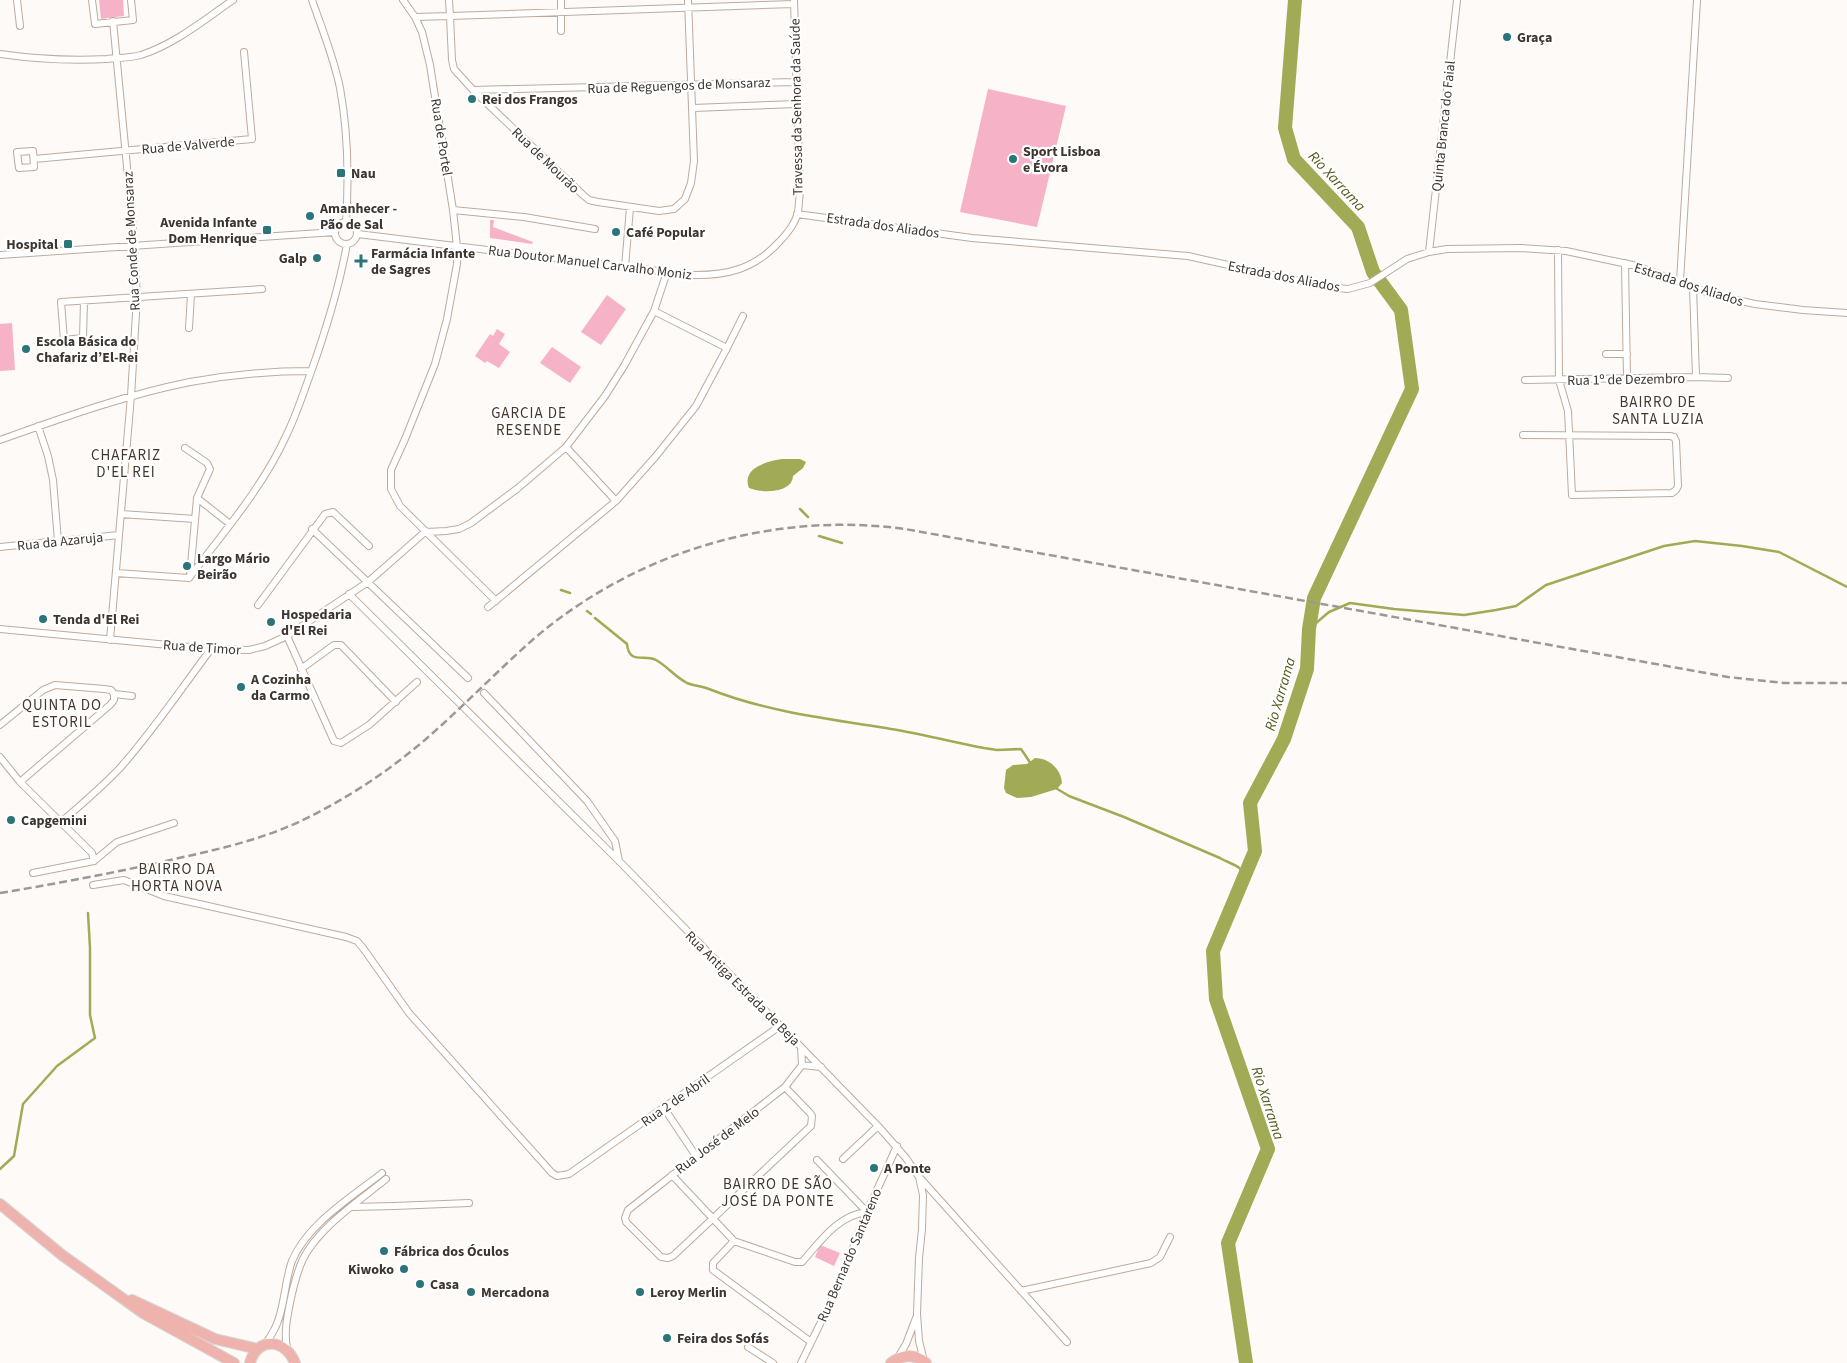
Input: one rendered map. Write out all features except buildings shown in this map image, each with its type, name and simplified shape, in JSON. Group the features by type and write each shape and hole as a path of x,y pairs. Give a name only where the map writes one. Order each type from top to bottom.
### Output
{"main road":[{"path":"0,1204 62,1255 143,1313 234,1363"},
{"path":"112,1291 216,1339 262,1347"},
{"path":"250,1363 254,1354 262,1347 272,1344 287,1348 292,1354 295,1363"},
{"path":"894,1361 911,1356 925,1362"}],"street":[{"path":"17,0 20,26"},
{"path":"92,0 95,24 133,20 131,0"},
{"path":"0,54 58,59 117,58 140,55 164,45 187,32 233,0"},
{"path":"312,0 334,64 344,113 348,173 346,222"},
{"name":"Rua de Portel","path":"403,0 415,17 422,32 430,65 453,210 457,264 447,320 435,364 406,439 391,470 390,479 394,497 496,601"},
{"name":"Rua de Mourão","path":"449,0 452,64 454,69 473,90 589,200 630,208 667,211 674,209 685,199 689,191 694,167 688,0"},
{"path":"561,0 561,31"},
{"name":"Quinta Branca do Faial","path":"1430,252 1457,0"},
{"path":"1680,280 1697,0"},
{"path":"415,17 689,8 794,2"},
{"name":"Travessa da Senhora da Saúde","path":"794,2 800,192 798,214"},
{"name":"Rua Conde de Monsaraz","path":"110,640 131,396 137,297 114,21"},
{"name":"Rua de Valverde","path":"126,150 252,139 244,52"},
{"name":"Rua de Reguengos de Monsaraz","path":"473,90 796,82"},
{"name":"Rua de Reguengos de Monsaraz","path":"692,108 797,104"},
{"path":"34,159 126,150"},
{"path":"625,267 630,208"},
{"path":"453,210 524,217 595,229"},
{"name":"Estrada dos Aliados","path":"798,214 972,238 1188,256 1326,286 1348,289 1370,283 1407,259 1430,252 1447,249 1521,248 1558,250 1625,263 1680,280 1714,295 1755,304 1803,310 1847,312"},
{"name":"Rua Doutor Manuel Carvalho Moniz","path":"358,234 711,276 734,272 754,263 771,252 786,234 798,214"},
{"path":"346,222 355,225 358,234 354,241 347,244 340,242 335,232 338,226 346,222"},
{"path":"0,255 335,232"},
{"path":"189,578 266,472 286,437 327,328 337,293 347,244"},
{"path":"1523,435 1570,434 1674,437 1676,441 1678,486 1672,493 1572,495 1570,434 1568,411 1559,380 1558,250"},
{"path":"1625,263 1627,378"},
{"path":"426,531 446,531 471,524 518,488 566,447 605,396 624,366 654,311 667,272"},
{"path":"1693,287 1696,377"},
{"path":"84,301 83,338 64,340 60,302 262,289"},
{"path":"189,328 191,294"},
{"path":"654,311 727,348"},
{"path":"488,607 616,501 656,456 696,406 743,316"},
{"path":"1606,354 1627,354"},
{"path":"0,440 131,396 191,382 280,371 311,371"},
{"name":"Rua 1º de Dezembro","path":"1525,380 1728,378"},
{"path":"38,426 52,474 58,542"},
{"path":"566,447 616,501"},
{"path":"185,448 207,463 210,469 197,498 189,578"},
{"path":"197,498 230,524"},
{"path":"258,605 312,529 325,514 333,512 369,546"},
{"path":"121,514 195,519"},
{"path":"312,529 468,678"},
{"name":"Rua de Timor","path":"0,629 211,649 249,650 265,646 288,636 368,582 426,531"},
{"name":"Rua da Azaruja","path":"0,547 119,535"},
{"path":"116,573 189,578"},
{"path":"349,594 619,861"},
{"path":"288,636 334,741 341,743 369,724 417,682"},
{"path":"301,669 334,645 341,646 396,702"},
{"path":"60,822 101,788 120,767 140,744 211,649"},
{"path":"0,725 48,687 104,689 110,690 114,694 132,696"},
{"name":"Rua Antiga Estrada de Beja","path":"484,693 587,801 615,841 619,861 821,1066 897,1146 919,1176 924,1207 918,1258 917,1314 918,1341 925,1362"},
{"path":"20,782 110,705 114,700 114,694"},
{"path":"0,757 20,782 92,853 94,861"},
{"path":"33,873 94,861 117,842 174,823"},
{"name":"Rua 2 de Abril","path":"93,885 124,880 164,896 346,937 356,941 409,1013 552,1173 557,1176 569,1174 780,1026"},
{"path":"801,1046 802,1065 821,1066"},
{"name":"Rua José de Melo","path":"712,1219 673,1256 668,1258 662,1257 626,1222 625,1218 628,1210 786,1087 802,1065"},
{"path":"712,1219 811,1126 812,1116 786,1087"},
{"path":"664,1108 696,1156"},
{"path":"843,1159 878,1126"},
{"name":"Rua Bernardo Santareno","path":"801,1363 838,1287 867,1212 897,1146"},
{"path":"817,1160 867,1212"},
{"path":"672,1175 734,1241 799,1263 837,1224 852,1215 867,1212"},
{"path":"262,1347 278,1323 293,1259 311,1232 339,1206 384,1176 331,1224 312,1244 304,1258 292,1293 285,1325 287,1348"},
{"path":"919,1176 1067,1342"},
{"path":"339,1206 469,1202"},
{"path":"1021,1291 1151,1264 1160,1257 1170,1237"},
{"path":"734,1241 712,1263 713,1270 811,1342"},
{"path":"894,1361 906,1344 917,1314"},
{"path":"748,1347 773,1363"}],"shaded area":[{"path":"99,0 123,0 124,16 101,19"},
{"name":"Sport Lisboa e Évora","path":"988,89 1066,106 1037,227 960,212"},
{"path":"490,220 494,220 493,227 533,242 532,244 490,238"},
{"path":"607,295 626,309 601,345 581,332"},
{"path":"12,323 15,370 0,371 0,324"},
{"path":"497,329 505,334 499,344 510,352 499,368 487,361 485,363 475,356 490,334 493,336"},
{"path":"552,347 581,367 570,383 540,363"},
{"path":"782,459 800,459 806,462 803,468 793,476 791,482 782,489 761,491 749,488 749,475 752,471 763,464"},
{"path":"1035,758 1045,760 1053,765 1059,773 1062,783 1057,789 1031,797 1017,798 1006,793 1004,788 1006,770 1013,765 1027,764"},
{"path":"820,1245 840,1253 834,1266 815,1257"}],"waterway":[{"name":"Rio Xarrama","path":"1246,1363 1228,1243 1268,1149 1216,999 1213,951 1255,851 1250,803 1284,739 1307,669 1309,629 1314,598 1412,389 1401,310 1373,272 1358,227 1294,159 1285,128 1295,0"},
{"path":"800,509 808,517"},
{"path":"819,536 842,543"},
{"path":"1309,629 1329,612 1350,603 1464,615 1516,606 1546,585 1664,546 1695,541 1779,552 1847,587"},
{"path":"561,590 570,593"},
{"path":"587,611 591,614"},
{"path":"595,618 627,644 631,655 638,658 656,660 687,683 753,704 799,714 903,731 984,748 997,750 1021,749 1031,764"},
{"path":"1054,787 1069,796 1220,858 1238,867 1244,877"},
{"path":"0,1169 14,1156 23,1104 57,1066 95,1038 90,1015 88,913"}],"railway":[{"path":"0,893 112,873 213,850 264,836 297,823 343,798 399,761 426,739 537,636 577,606 619,581 663,560 710,544 757,533 806,526 855,525 905,529 1728,677 1784,683 1847,683"}],"place":[{"name":"Graça","path":"1507,37"},
{"name":"Rei dos Frangos","path":"472,99"},
{"name":"Sport Lisboa e Évora","path":"1013,159"},
{"name":"Nau","path":"341,173"},
{"name":"Amanhecer - Pão de Sal","path":"310,216"},
{"name":"Avenida Infante Dom Henrique","path":"267,230"},
{"name":"Café Popular","path":"616,232"},
{"name":"Hospital","path":"68,244"},
{"name":"Galp","path":"317,258"},
{"name":"Farmácia Infante de Sagres","path":"361,261"},
{"name":"Escola Básica do Chafariz d’El-Rei","path":"26,349"},
{"name":"Largo Mário Beirão","path":"187,566"},
{"name":"Tenda d'El Rei","path":"43,619"},
{"name":"Hospedaria d'El Rei","path":"271,622"},
{"name":"A Cozinha da Carmo","path":"241,687"},
{"name":"Capgemini","path":"11,820"},
{"name":"A Ponte","path":"874,1168"},
{"name":"Fábrica dos Óculos","path":"384,1251"},
{"name":"Kiwoko","path":"404,1269"},
{"name":"Casa","path":"420,1284"},
{"name":"Mercadona","path":"471,1292"},
{"name":"Leroy Merlin","path":"640,1292"},
{"name":"Feira dos Sofás","path":"667,1338"}],"district":[{"name":"BAIRRO DE SANTA LUZIA","path":"1658,410"},
{"name":"GARCIA DE RESENDE","path":"529,422"},
{"name":"CHAFARIZ D'EL REI","path":"126,464"},
{"name":"QUINTA DO ESTORIL","path":"62,714"},
{"name":"BAIRRO DA HORTA NOVA","path":"177,878"},
{"name":"BAIRRO DE SÃO JOSÉ DA PONTE","path":"778,1192"}]}
